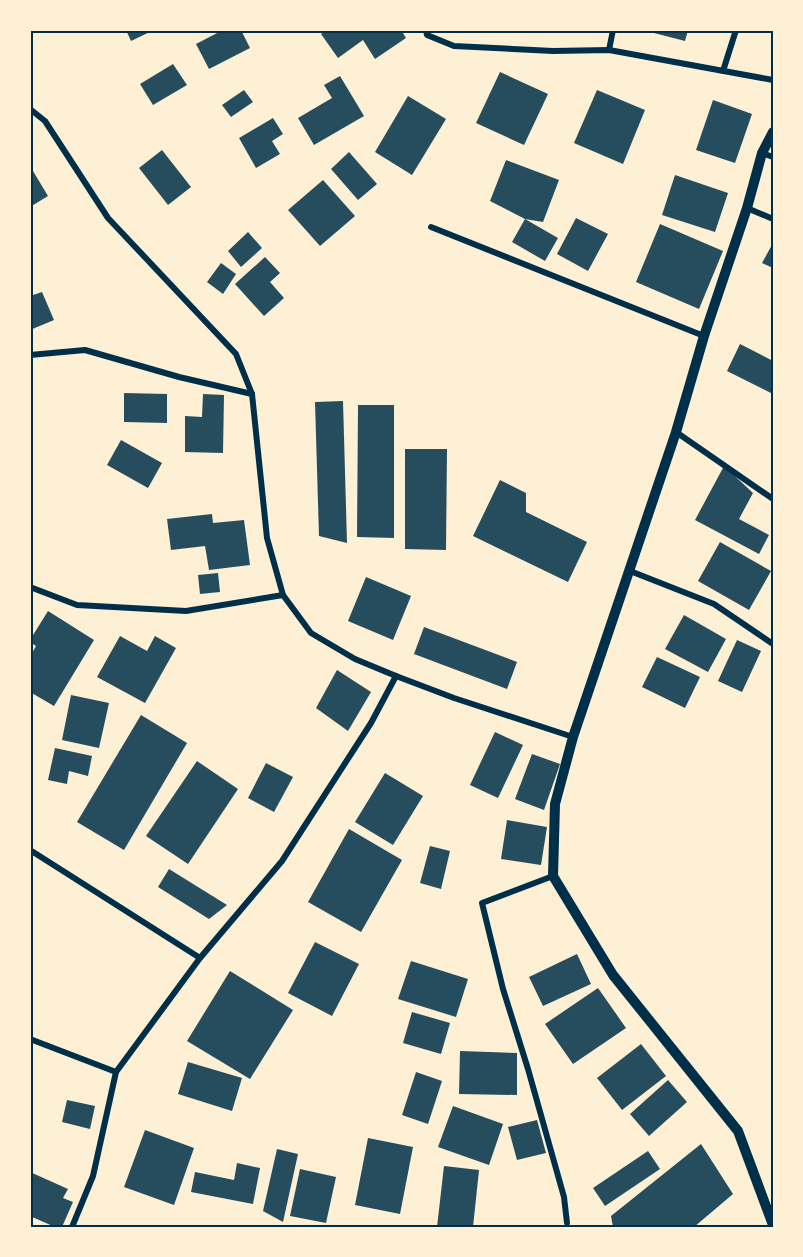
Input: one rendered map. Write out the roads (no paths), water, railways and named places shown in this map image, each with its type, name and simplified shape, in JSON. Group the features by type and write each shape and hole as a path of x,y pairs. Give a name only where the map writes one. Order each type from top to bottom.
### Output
{"street":[{"path":"426,30 427,35 453,46 554,51 609,50 773,80"},
{"path":"609,50 614,30"},
{"path":"723,71 736,30"},
{"path":"30,109 45,121 108,218 236,354 252,394 267,538 283,595 311,633 355,659 396,676 454,699 573,737"},
{"path":"773,132 768,155 747,208 704,336 676,432 573,737 555,804 553,876 613,975 738,1131 773,1225"},
{"path":"747,208 773,219"},
{"path":"430,227 704,336"},
{"path":"30,355 85,350 179,377 252,394"},
{"path":"676,432 773,499"},
{"path":"630,571 714,604 773,644"},
{"path":"30,587 76,605 186,611 283,595"},
{"path":"72,1227 93,1176 116,1072 200,958 282,861 371,723 396,676"},
{"path":"30,850 200,958"},
{"path":"553,876 482,903 503,989 564,1197 567,1223"},
{"path":"30,1039 116,1072"}]}
